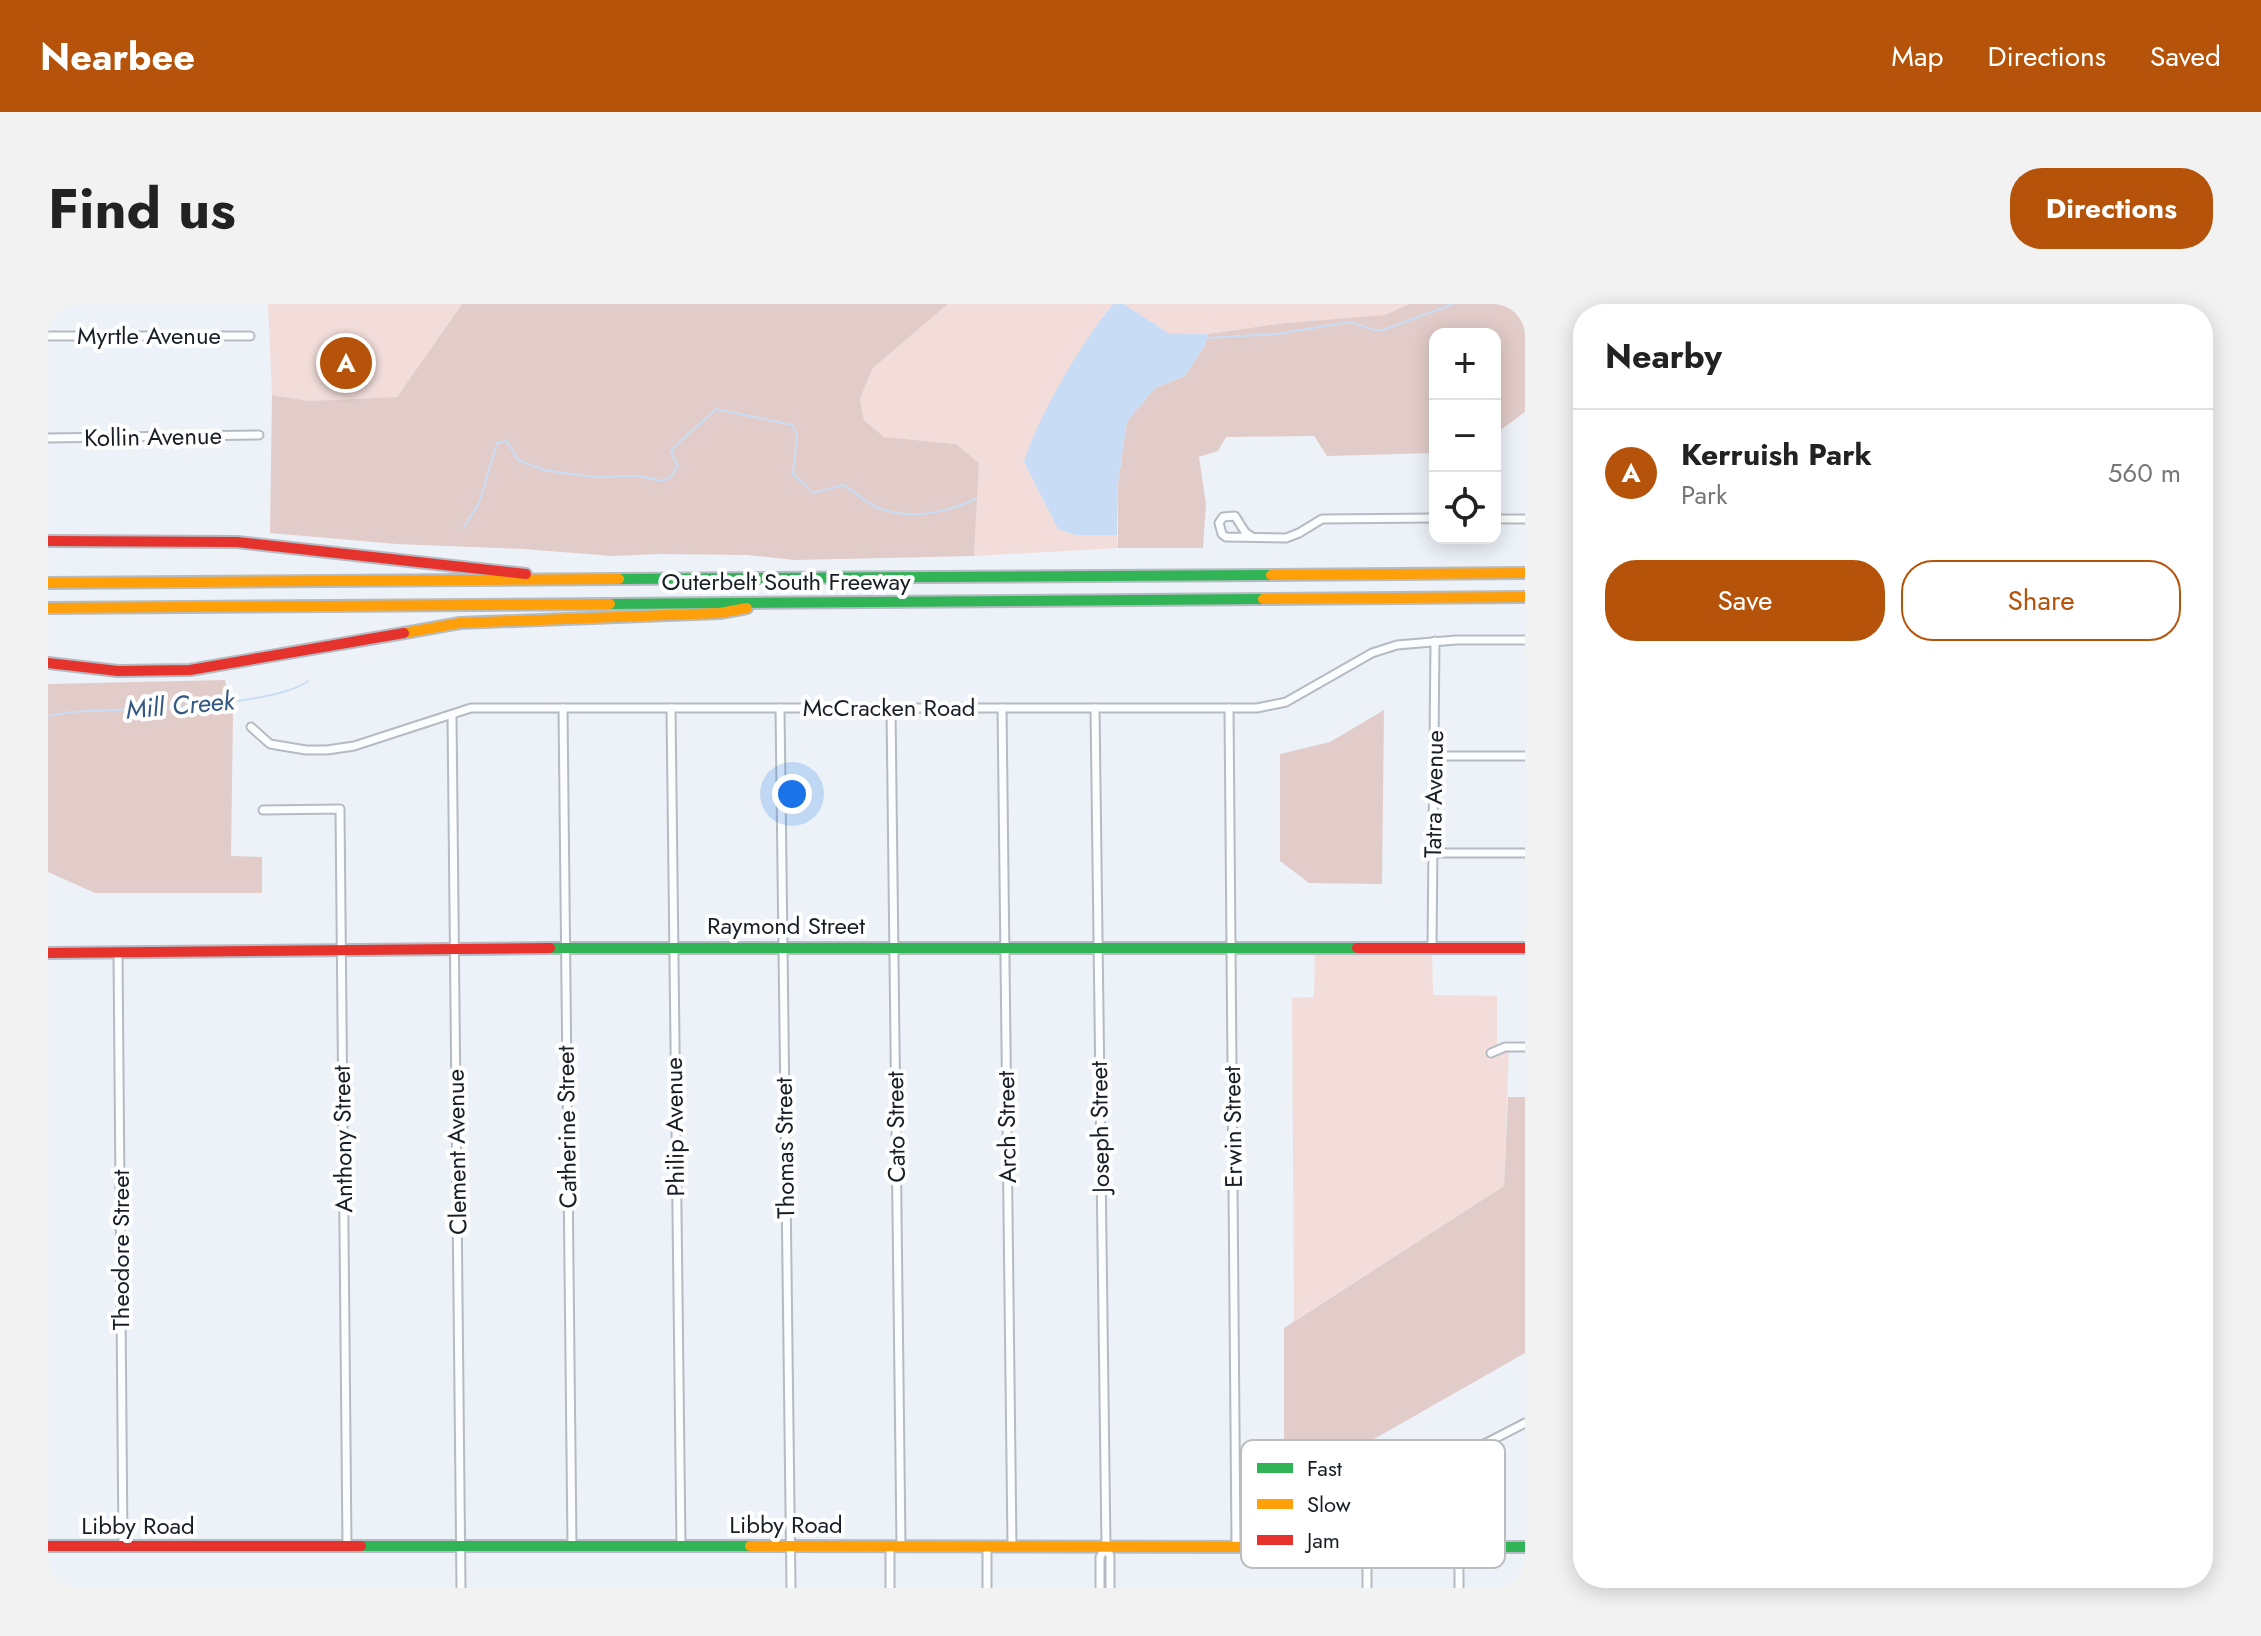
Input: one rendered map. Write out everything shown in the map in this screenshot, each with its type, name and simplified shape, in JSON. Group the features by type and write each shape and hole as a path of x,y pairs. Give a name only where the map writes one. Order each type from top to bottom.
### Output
{"main road":[{"path":"48,541 237,542 564,579"},
{"name":"Outerbelt South Freeway","path":"48,583 1525,573"},
{"name":"Outerbelt South Freeway","path":"48,608 1525,598"},
{"path":"48,663 118,671 190,670 445,624 720,613 785,602"},
{"name":"Raymond Street","path":"48,953 673,946 1525,948"},
{"name":"Libby Road","path":"48,1546 1241,1546"}],"street":[{"name":"Myrtle Avenue","path":"48,336 250,336"},
{"name":"Kollin Avenue","path":"48,438 259,435"},
{"path":"1252,537 1235,516 1223,517 1219,523 1226,537 1252,537 1293,536 1322,519 1429,518"},
{"path":"1501,519 1525,519"},
{"name":"McCracken Road","path":"251,727 270,744 327,750 354,746 471,708 1257,708 1286,702 1372,653 1397,645 1435,641 1525,640"},
{"name":"Tatra Avenue","path":"1432,948 1435,641"},
{"name":"Catherine Street","path":"563,708 572,1546"},
{"name":"Philip Avenue","path":"671,708 681,1546"},
{"name":"Thomas Street","path":"780,708 791,1588"},
{"name":"Cato Street","path":"890,1588 895,1546 891,708"},
{"name":"Arch Street","path":"1002,708 1012,1547"},
{"name":"Joseph Street","path":"1095,708 1106,1547"},
{"name":"Erwin Street","path":"1229,708 1236,1546"},
{"name":"Clement Avenue","path":"452,715 461,1588"},
{"path":"1435,756 1525,756"},
{"name":"Anthony Street","path":"263,810 340,809 347,1546"},
{"path":"1433,853 1525,853"},
{"name":"Theodore Street","path":"118,953 123,1546"},
{"path":"1491,1053 1505,1047 1525,1047"},
{"path":"1492,1440 1525,1423"},
{"path":"987,1546 987,1588"},
{"path":"1100,1588 1100,1557 1106,1547"},
{"path":"1106,1547 1110,1556 1110,1588"}],"shaded area":[{"path":"268,304 462,304 397,397 309,401 272,395"},
{"path":"462,304 948,304 873,368 860,398 864,420 884,437 956,444 979,463 974,556 794,560 747,555 613,556 397,544 270,533 272,395 309,401 397,397"},
{"path":"948,304 1113,304 1103,316 1024,462 1058,529 1075,535 1117,535 1118,548 974,556 979,463 956,444 884,437 864,420 860,398 873,368"},
{"path":"1124,304 1409,304 1385,315 1285,323 1208,334 1168,333"},
{"path":"1409,304 1525,304 1525,412 1501,430 1501,328 1429,328 1429,453 1327,456 1314,436 1226,437 1218,451 1199,457 1206,504 1203,548 1118,548 1118,483 1127,421 1155,388 1185,376 1205,345 1208,334 1285,323 1385,315"},
{"path":"225,680 233,713 231,856 262,857 262,893 95,893 48,872 48,684"},
{"path":"1384,710 1382,884 1309,883 1280,861 1280,754 1330,742"},
{"path":"1315,947 1432,948 1433,995 1497,996 1497,1050 1509,1047 1504,1186 1294,1321 1292,998 1314,997"},
{"path":"1508,1097 1525,1097 1525,1353 1372,1440 1284,1440 1284,1328 1504,1186"}],"water":[{"path":"1113,304 1124,304 1168,333 1208,334 1205,345 1185,376 1155,388 1127,421 1118,483 1117,535 1075,535 1058,529 1024,462 1062,380"}],"waterway":[{"path":"1206,338 1277,334 1350,322 1383,330 1453,304"},
{"path":"463,528 479,503 497,443 507,441 518,460 544,470 593,477 638,476 662,481 671,477 678,466 671,452 716,409 792,425 797,435 793,474 813,493 843,485 876,507 905,514 942,511 976,499"},
{"name":"Mill Creek","path":"48,716 231,702 290,690 308,681"}],"traffic: fast":[{"path":"619,579 1271,575"},
{"path":"610,604 1263,599"},
{"path":"550,948 1357,948"},
{"path":"361,1546 750,1546"},
{"path":"1505,1547 1525,1547"}],"traffic: slow":[{"path":"1271,575 1525,573"},
{"path":"48,583 619,579"},
{"path":"1263,599 1525,597"},
{"path":"48,608 610,604"},
{"path":"404,633 460,623 720,613 747,608"},
{"path":"750,1546 1241,1547"}],"traffic: jam":[{"path":"48,541 237,542 526,574"},
{"path":"48,663 118,671 190,670 404,633"},
{"path":"48,953 550,948"},
{"path":"1357,948 1525,948"},
{"path":"48,1546 361,1546"}],"place":[{"name":"Kerruish Park","path":"346,363"}]}
